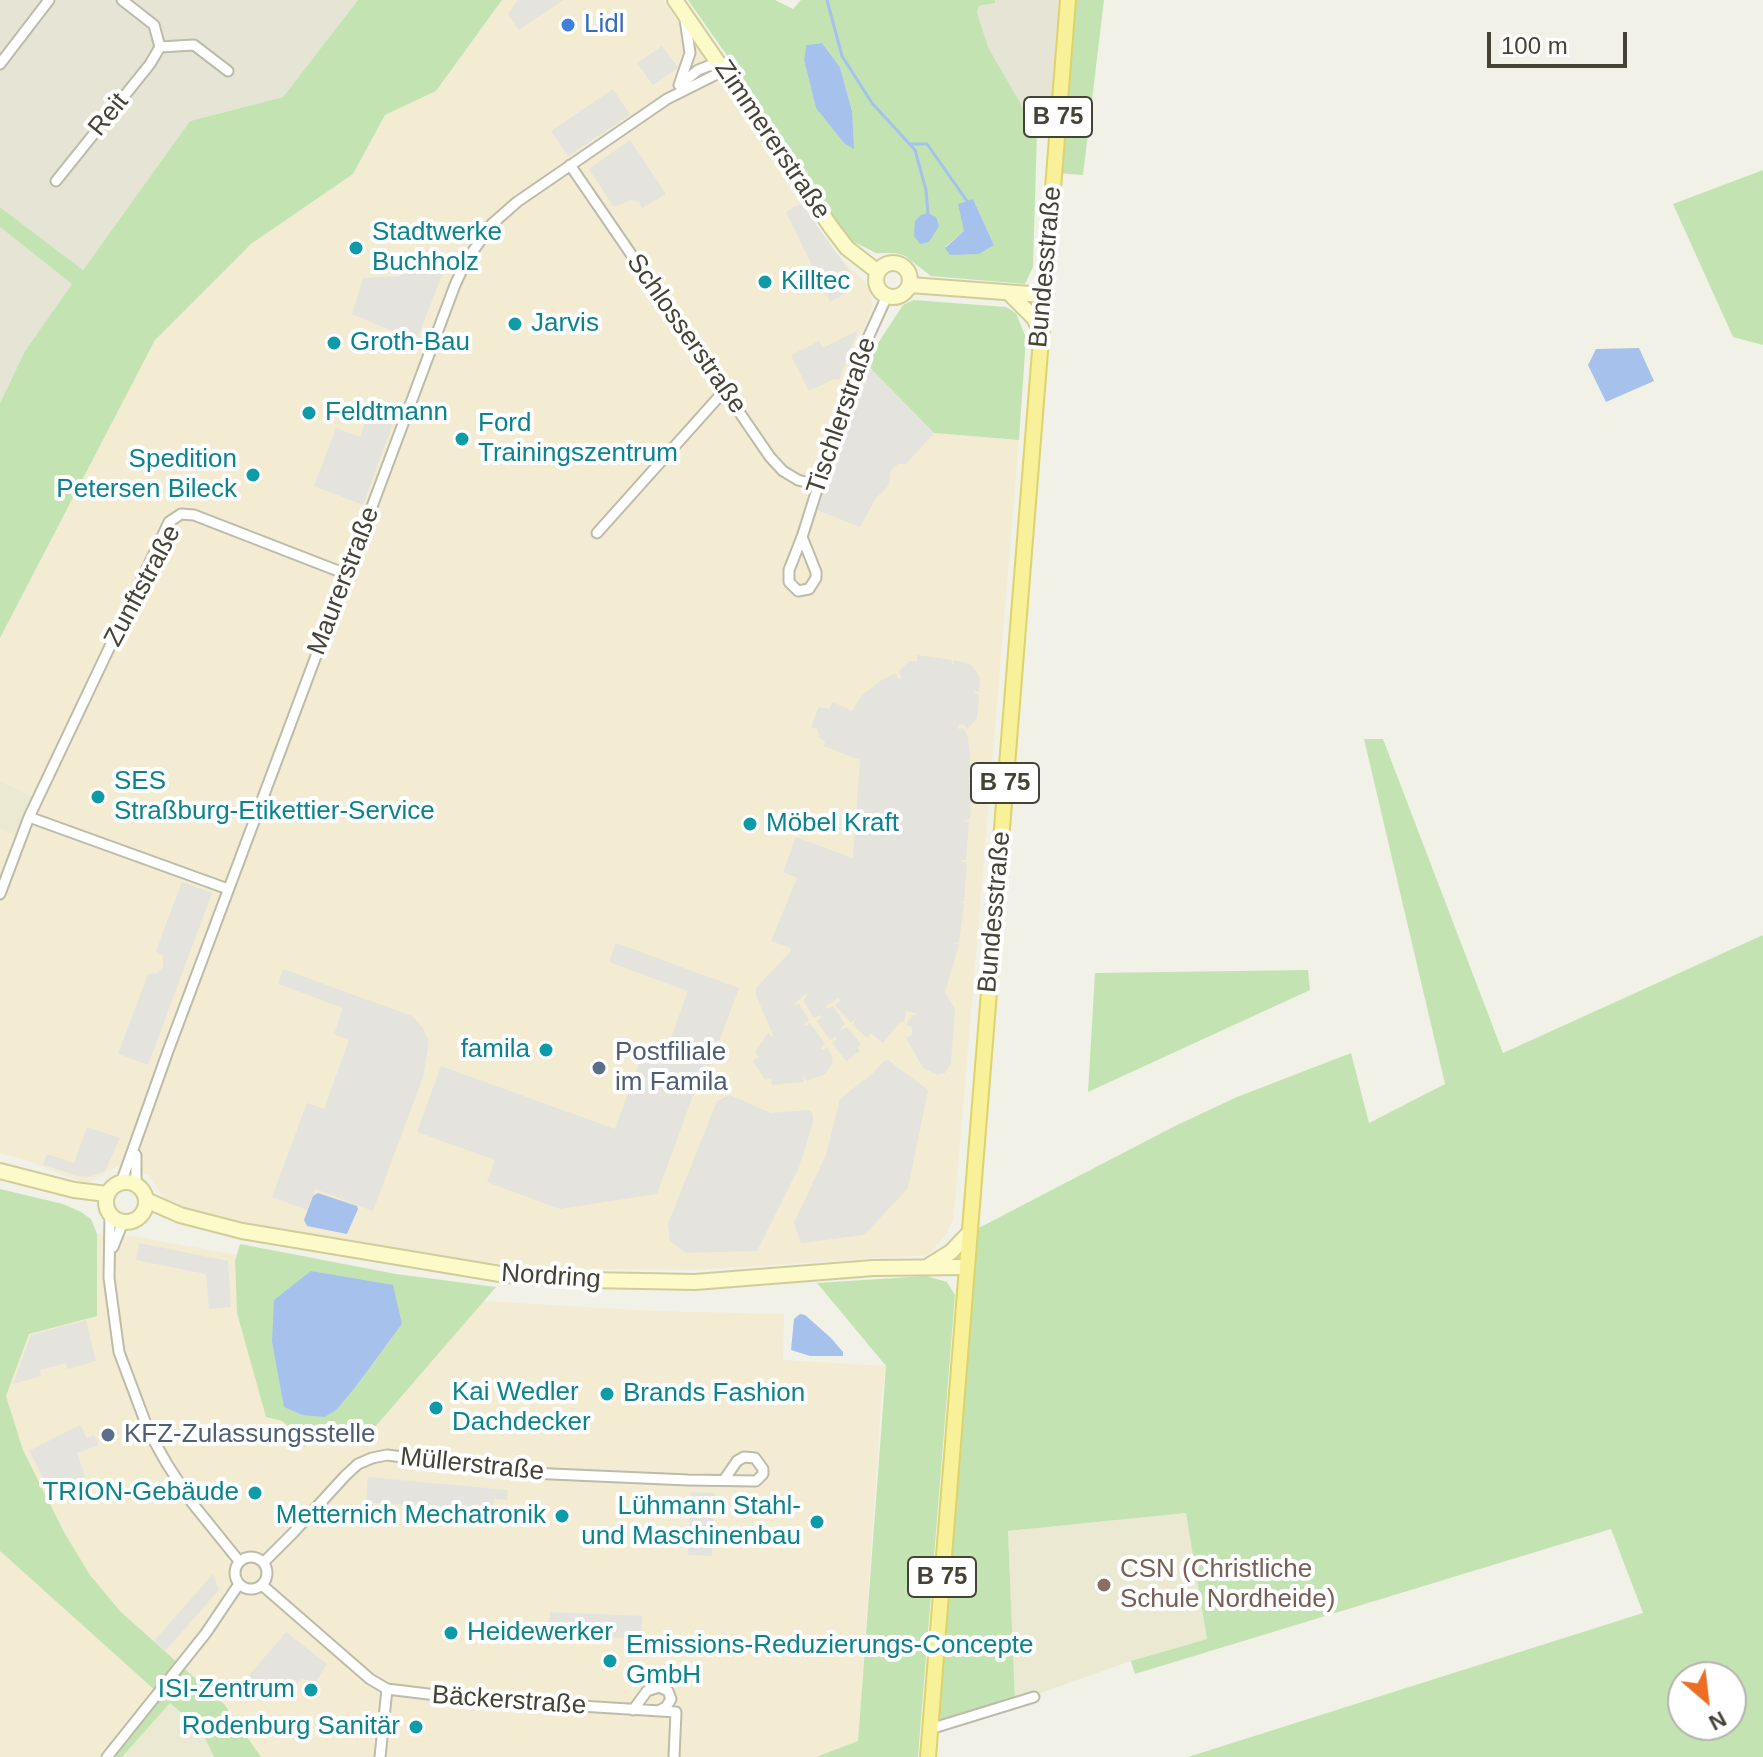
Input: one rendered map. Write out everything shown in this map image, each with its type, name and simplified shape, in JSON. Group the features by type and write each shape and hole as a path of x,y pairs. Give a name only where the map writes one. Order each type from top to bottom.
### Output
{"main road":[{"name":"Bundesstraße","path":"930,1729 1068,0"},
{"name":"B 75","path":"928,1757 930,1729"}],"street":[{"path":"1,60 49,0"},
{"path":"122,0 154,25 160,47 194,45 228,71"},
{"name":"Zimmererstraße","path":"679,6 831,227 847,248 878,272"},
{"name":"Maurerstraße","path":"679,6 690,53 679,85"},
{"name":"Reit","path":"56,181 150,64 160,47"},
{"name":"Maurerstraße","path":"667,99 698,70 722,66"},
{"name":"Maurerstraße","path":"128,1184 154,1088 466,261 480,239 504,213 667,99 722,66"},
{"name":"Schlosserstraße","path":"570,165 724,391 783,471 798,480 817,485"},
{"path":"899,263 909,272 910,285 901,295 887,296 877,286 878,272 887,264 899,263"},
{"path":"910,285 1044,295"},
{"path":"1009,293 1027,309 1041,332"},
{"name":"Tischlerstraße","path":"802,537 816,578 809,589 798,591 792,587 788,577 795,550 802,537 858,360 887,296"},
{"path":"597,533 724,391"},
{"name":"Zunftstraße","path":"0,894 29,817 169,522 181,514 194,515 346,574"},
{"path":"29,817 228,889"},
{"path":"0,1171 74,1190 112,1209"},
{"path":"141,1215 146,1200 128,1184 112,1209 109,1278 119,1352 149,1432 193,1504 239,1561"},
{"name":"Nordring","path":"146,1200 180,1215 242,1231 491,1273 533,1277 644,1282 723,1281 873,1268 926,1267 965,1273"},
{"name":"Nordring","path":"112,1209 136,1220 141,1215 180,1215"},
{"path":"926,1267 951,1252 969,1233"},
{"name":"Müllerstraße","path":"264,1562 358,1464 387,1455 529,1473 724,1480"},
{"path":"251,1556 264,1562 268,1574 262,1585 251,1589 239,1584 234,1573 239,1561 251,1556"},
{"path":"107,1757 206,1633 239,1584"},
{"name":"Bäckerstraße","path":"262,1585 370,1679 387,1689 469,1699 676,1712 674,1757"},
{"path":"633,1710 647,1691 665,1688 671,1699 666,1707 656,1712"},
{"path":"380,1757 387,1689"},
{"path":"930,1729 1034,1697"}],"shaded area":[{"path":"0,0 358,0 283,97 190,121 83,270 0,207"},
{"path":"502,0 663,0 825,242 868,285 873,305 854,358 865,363 934,433 1019,440 955,1203 953,1220 946,1235 928,1255 693,1270 581,1269 464,1261 263,1228 190,1212 166,1202 149,1175 117,1166 86,1185 32,1162 0,1153 0,829 21,838 38,799 0,781 0,638 155,340 251,244 353,174 385,115 436,91"},
{"name":"Lidl","path":"518,0 563,0 519,30 508,14"},
{"path":"995,0 1068,0 1056,142 1037,132 988,47 977,12 979,6 995,3"},
{"path":"662,46 678,68 653,85 637,63"},
{"path":"613,89 630,115 568,156 551,131"},
{"path":"630,140 666,194 642,208 639,202 631,200 614,207 589,169"},
{"path":"801,203 853,276 842,296 830,302 786,212"},
{"path":"0,227 73,284 25,351 0,403"},
{"path":"400,257 423,266 427,258 446,265 416,341 352,314 363,278 401,276"},
{"path":"858,330 839,380 834,379 809,391 791,355 819,341 823,348"},
{"path":"865,363 934,433 906,464 898,464 891,470 889,485 876,498 860,527 817,510"},
{"path":"374,398 399,407 363,505 314,486 336,428 360,437"},
{"path":"917,655 952,660 952,666 954,660 972,665 980,678 979,691 973,691 979,695 977,718 967,729 963,724 958,725 958,729 964,728 968,738 972,778 966,778 972,780 970,819 963,821 969,822 966,860 960,860 967,863 964,902 958,901 964,904 959,942 953,943 959,945 945,992 955,1009 951,1063 945,1073 938,1075 923,1068 906,1038 912,1035 912,1027 906,1025 912,1015 916,1016 915,1013 906,1011 904,1022 900,1022 883,1043 871,1033 867,1038 853,1025 855,1018 851,1023 835,1005 840,1001 838,998 825,1007 833,1006 845,1024 840,1029 847,1027 861,1044 857,1048 860,1051 846,1061 832,1043 837,1039 830,1040 817,1021 822,1017 814,1018 803,1000 808,995 805,994 793,1005 799,1004 809,1020 804,1024 810,1023 825,1044 822,1050 828,1047 833,1062 825,1074 807,1081 803,1075 804,1082 772,1085 771,1078 765,1080 753,1061 759,1057 755,1052 768,1033 773,1035 756,988 791,951 771,941 797,878 783,872 796,837 853,858 860,760 824,746 825,741 820,738 817,729 811,727 819,707 829,709 833,702 852,711 862,695 882,680 896,673 898,679 901,678 899,671 909,661 917,661"},
{"path":"0,781 38,799 21,838 0,829"},
{"path":"182,882 212,893 148,1065 118,1054 148,974 157,973 163,967 163,956 156,951"},
{"path":"616,943 739,988 710,1066 704,1065 657,1194 560,1209 487,1182 495,1160 417,1132 441,1066 615,1129 641,1058 661,1065 688,991 609,962"},
{"path":"283,969 412,1016 423,1028 429,1042 423,1077 373,1211 315,1189 307,1210 272,1197 307,1103 324,1109 349,1040 334,1034 343,1008 278,984"},
{"path":"888,1060 928,1090 908,1188 864,1235 801,1243 794,1223 826,1155 840,1099"},
{"path":"730,1095 771,1113 809,1110 813,1114 813,1123 799,1167 757,1251 686,1253 670,1241 668,1224 717,1101"},
{"path":"87,1127 120,1138 105,1171 88,1177 43,1165 47,1154 74,1163"},
{"path":"97,1234 133,1236 237,1255 235,1261 266,1417 282,1421 295,1432 370,1433 483,1301 657,1311 784,1314 783,1360 886,1366 858,1742 816,1757 261,1757 225,1705 121,1612 90,1575 64,1532 23,1450 6,1396 29,1334 95,1251"},
{"path":"139,1243 228,1261 231,1307 209,1309 206,1274 136,1260"},
{"path":"86,1320 96,1361 68,1369 66,1363 40,1370 41,1376 13,1384 31,1335"},
{"path":"80,1425 87,1438 94,1435 99,1445 77,1453 85,1476 52,1494 29,1451"},
{"path":"368,1477 508,1490 507,1500 494,1499 493,1512 468,1507 467,1510 366,1502"},
{"path":"691,1492 715,1493 712,1556 688,1555"},
{"name":"CSN (Christliche Schule Nordheide)","path":"1187,1513 1207,1639 1131,1661 1015,1702 1008,1531"},
{"path":"0,1551 158,1693 110,1754 114,1757 0,1757"},
{"path":"213,1574 219,1590 165,1651 154,1641"},
{"path":"550,1612 642,1616 641,1639 549,1635"},
{"path":"286,1632 327,1664 315,1683 301,1678 284,1703 247,1678"},
{"path":"170,1703 201,1730 214,1757 122,1757"}],"green space":[{"path":"358,0 502,0 436,91 385,115 353,174 251,244 155,340 0,638 0,403 25,351 72,284 0,227 0,207 83,270 190,121 283,97"},
{"path":"688,0 775,0 793,9 801,0 995,0 995,3 979,6 977,12 988,47 1037,132 1033,267 1025,284 931,276 905,256 876,253 848,239 824,207","holes":["822,43 840,67 852,111 816,108 804,60 806,45","973,199 994,245 945,247 964,231"]},
{"path":"1068,0 1104,0 1083,175 1054,173"},
{"path":"1763,170 1763,345 1733,337 1673,204"},
{"path":"914,300 1006,307 1016,313 1026,338 1019,440 934,433 865,363 903,305"},
{"path":"1364,739 1383,739 1503,1053 1763,935 1763,1757 1188,1757 1643,1613 1611,1529 1135,1674 1131,1661 1207,1639 1186,1513 1008,1531 1015,1702 930,1729 969,1233 1175,1126 1237,1097 1351,1053 1369,1123 1445,1084"},
{"path":"1308,970 1310,990 1088,1092 1095,973"},
{"path":"0,1189 63,1204 81,1212 91,1219 97,1234 97,1316 29,1334 6,1396 23,1450 64,1532 90,1575 121,1612 225,1705 261,1757 214,1757 201,1730 170,1703 122,1757 110,1754 158,1693 0,1551"},
{"path":"240,1244 396,1274 496,1287 369,1434 301,1447 295,1432 282,1421 266,1417 237,1313 235,1261","holes":["311,1271 334,1276 402,1324 357,1385 302,1415 285,1407 272,1342"]},
{"path":"926,1276 947,1282 955,1295 918,1757 816,1757 858,1741 886,1366 817,1283"}],"water":[{"path":"822,43 840,67 852,111 854,149 845,144 816,108 804,60 806,45"},
{"path":"973,199 994,245 979,254 950,255 945,248 964,231 958,204"},
{"path":"928,213 936,217 939,226 929,242 920,244 914,236 915,221"},
{"path":"1639,348 1654,381 1606,402 1588,365 1596,349"},
{"path":"318,1193 357,1206 347,1234 307,1226 304,1220 313,1196"},
{"path":"311,1271 393,1285 402,1324 357,1385 337,1409 325,1417 302,1415 284,1407 272,1342 274,1300"},
{"path":"800,1314 831,1338 843,1356 810,1356 791,1350 794,1319"}],"waterway":[{"path":"827,0 842,56 872,103 915,150 926,190 928,213"},
{"path":"910,144 927,144 967,201"}],"place":[{"name":"Lidl","path":"568,25"},
{"name":"Stadtwerke Buchholz","path":"356,248"},
{"name":"Killtec","path":"765,282"},
{"name":"Jarvis","path":"515,324"},
{"name":"Groth-Bau","path":"334,343"},
{"name":"Feldtmann","path":"309,413"},
{"name":"Ford Trainingszentrum","path":"462,439"},
{"name":"Spedition Petersen Bileck","path":"253,475"},
{"name":"SES Straßburg-Etikettier-Service","path":"98,797"},
{"name":"Möbel Kraft","path":"750,824"},
{"name":"famila","path":"546,1050"},
{"name":"Postfiliale im Famila","path":"599,1068"},
{"name":"Brands Fashion","path":"607,1394"},
{"name":"Kai Wedler Dachdecker","path":"436,1408"},
{"name":"KFZ-Zulassungsstelle","path":"108,1435"},
{"name":"TRION-Gebäude","path":"255,1493"},
{"name":"Metternich Mechatronik","path":"562,1516"},
{"name":"Lühmann Stahl- und Maschinenbau","path":"817,1522"},
{"name":"CSN (Christliche Schule Nordheide)","path":"1104,1585"},
{"name":"Heidewerker","path":"451,1633"},
{"name":"Emissions-Reduzierungs-Concepte GmbH","path":"610,1661"},
{"name":"ISI-Zentrum","path":"311,1690"},
{"name":"Rodenburg Sanitär","path":"416,1727"}]}
